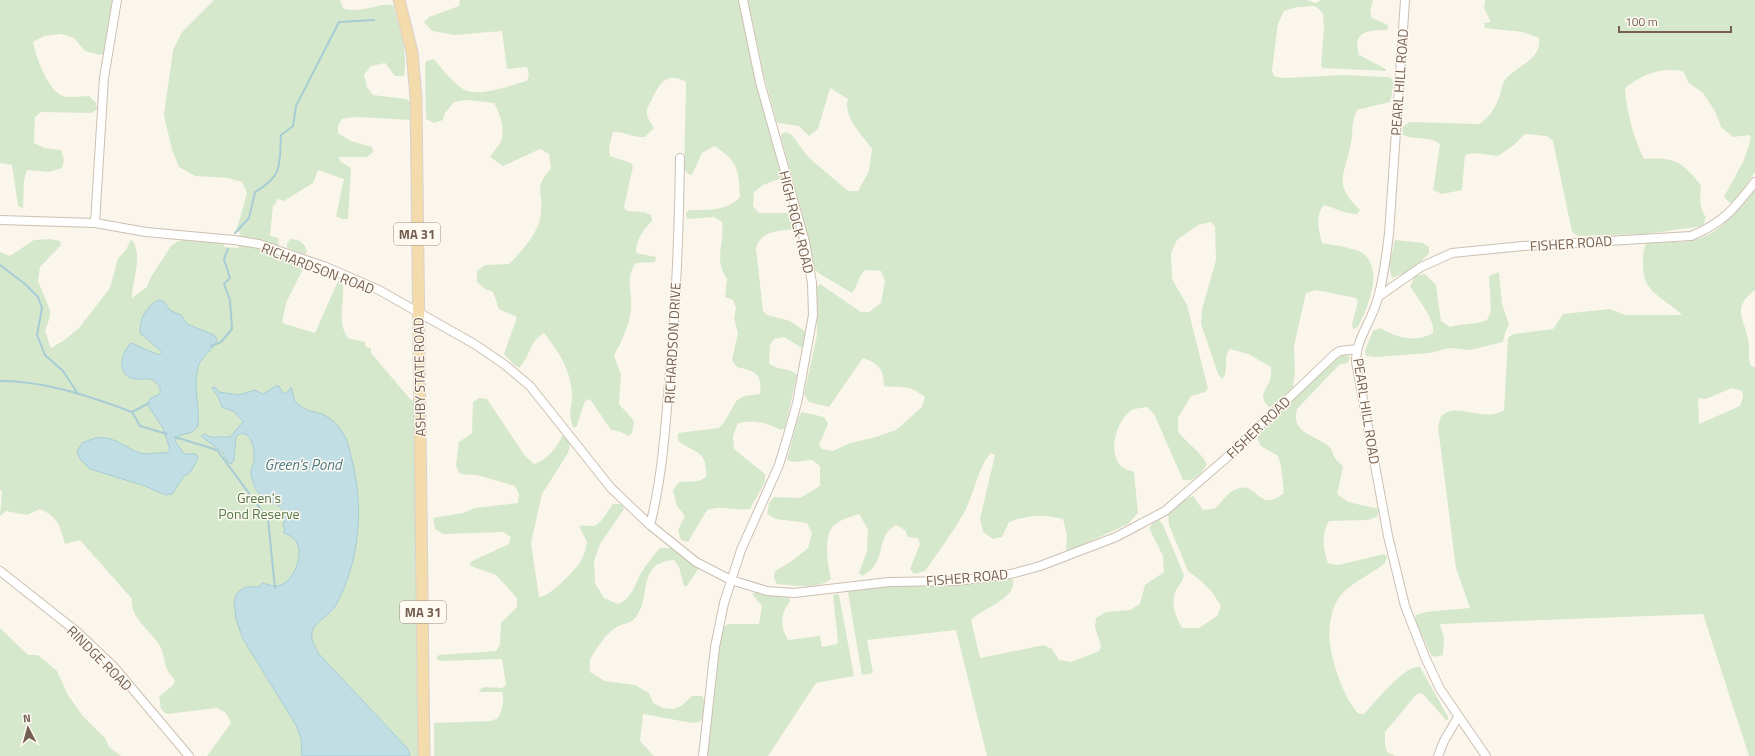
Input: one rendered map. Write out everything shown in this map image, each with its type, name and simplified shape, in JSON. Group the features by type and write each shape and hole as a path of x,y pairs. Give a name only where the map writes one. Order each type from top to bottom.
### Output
{"main road":[{"name":"ASHBY STATE ROAD","path":"399,0 412,52 416,91 424,756"}],"street":[{"path":"95,223 104,78 117,0"},
{"name":"HIGH ROCK ROAD","path":"731,580 748,533 779,465 797,403 813,315 812,278 805,242 760,82 743,0"},
{"name":"PEARL HILL ROAD","path":"1405,0 1389,234 1378,297 1357,349 1356,362 1388,536 1405,606 1425,657 1440,689 1486,756"},
{"name":"RICHARDSON DRIVE","path":"650,525 655,505 667,423 679,223 680,158"},
{"name":"FISHER ROAD","path":"1378,297 1421,267 1452,253 1523,246 1691,236 1715,225 1725,217 1737,206 1755,182"},
{"name":"RICHARDSON ROAD","path":"0,220 95,223 146,232 234,240 259,244 288,253 354,278 379,290 476,345 505,365 530,386 611,488 650,525 696,562 731,580"},
{"name":"FISHER ROAD","path":"731,580 767,590 794,593 890,582 975,579 1011,574 1040,566 1087,549 1116,538 1165,510 1224,460 1335,354 1340,351 1357,349"},
{"name":"RINDGE ROAD","path":"0,571 76,632 114,667 189,756"},
{"path":"703,756 715,647 724,603 731,580"},
{"path":"1438,756 1444,741 1458,717"}],"green space":[{"path":"0,0 113,0 105,53 100,55 85,51 74,38 61,34 44,36 33,42 40,64 52,88 66,97 89,96 96,103 97,109 92,113 41,112 35,117 34,143 44,148 61,150 64,160 62,168 49,172 27,170 24,180 23,208 18,206 12,165 0,163"},
{"path":"214,0 340,0 343,8 350,10 385,5 393,6 401,31 404,49 404,76 395,76 385,63 371,66 364,75 367,87 373,95 406,99 414,105 412,120 355,117 342,119 338,126 338,133 351,141 372,147 373,152 367,157 339,157 340,161 351,168 348,219 342,219 336,216 344,179 318,170 313,183 284,201 277,199 275,205 273,205 270,236 278,238 279,246 241,236 237,228 247,193 242,182 227,178 195,176 179,167 172,150 164,115 173,50 182,32"},
{"path":"460,0 739,0 748,43 782,178 763,185 754,192 753,206 759,213 790,213 795,229 772,232 762,238 756,248 763,311 767,315 790,321 806,332 802,348 784,337 774,339 770,345 769,363 776,367 791,371 797,375 785,428 781,430 765,423 738,423 733,436 734,449 765,474 765,482 750,509 718,508 707,510 688,542 681,540 678,530 685,516 677,506 673,490 679,482 699,481 706,477 706,468 703,457 678,441 678,433 719,428 725,421 736,401 744,396 760,394 761,387 759,377 756,374 737,367 732,360 738,333 734,318 736,308 733,300 725,297 727,279 723,272 720,258 723,230 722,222 714,217 687,219 686,213 689,210 717,209 735,202 740,197 739,180 736,167 728,156 714,146 702,153 692,175 688,174 684,169 686,82 679,79 669,78 664,80 658,88 648,106 647,111 648,118 654,128 645,137 613,132 609,148 610,156 631,163 633,167 624,207 627,211 644,212 651,215 652,221 646,228 637,244 636,253 656,257 655,262 636,263 632,269 630,275 630,317 614,355 621,375 619,404 634,421 632,433 628,436 621,432 611,430 590,399 585,401 577,426 574,428 570,415 572,395 569,377 567,369 555,347 544,333 539,336 533,344 526,359 519,368 513,364 504,354 517,317 499,309 493,292 485,289 477,282 477,271 485,265 509,264 530,241 534,234 541,212 540,185 545,175 551,168 549,154 540,149 503,166 490,157 500,143 502,136 501,121 494,103 467,100 454,102 445,113 443,120 434,123 426,119 426,61 434,59 457,84 465,90 472,92 496,90 527,81 529,75 527,67 507,69 502,31 455,35 432,31 424,22 429,17 459,6"},
{"path":"748,0 1306,0 1316,3 1321,0 1373,0 1370,11 1372,18 1388,25 1387,30 1363,34 1358,41 1357,47 1359,55 1386,69 1386,71 1323,68 1321,66 1324,28 1323,13 1315,6 1297,7 1284,11 1278,24 1272,71 1274,76 1284,78 1342,75 1388,77 1392,79 1394,84 1390,102 1357,110 1354,120 1352,138 1344,171 1343,186 1351,201 1360,210 1357,214 1353,214 1324,205 1318,219 1322,243 1361,252 1370,262 1373,270 1372,290 1366,311 1358,327 1353,329 1352,324 1358,302 1356,298 1316,290 1306,293 1294,346 1295,374 1293,387 1276,404 1269,407 1263,397 1270,380 1271,367 1248,354 1230,349 1226,356 1226,372 1222,379 1218,374 1201,324 1202,309 1216,260 1215,227 1211,222 1198,225 1177,240 1171,253 1172,279 1187,305 1208,389 1205,392 1191,396 1178,418 1178,432 1201,455 1207,464 1203,471 1191,480 1183,480 1154,414 1147,407 1135,409 1126,415 1122,421 1115,437 1114,446 1117,461 1122,467 1134,472 1138,513 1128,524 1073,549 1066,550 1067,535 1063,519 1056,517 1036,516 1009,522 1002,537 993,539 983,532 980,519 995,455 991,453 983,464 965,511 925,571 914,574 910,569 920,544 918,538 908,537 905,530 896,525 889,530 885,536 876,564 862,576 859,573 867,551 868,529 859,514 836,523 831,529 827,553 831,579 819,585 812,586 777,584 774,578 775,571 792,561 808,548 812,533 807,523 776,519 767,514 769,503 774,497 800,498 820,486 820,466 812,460 793,462 787,460 798,418 802,412 824,417 828,424 819,445 822,449 833,451 850,443 876,437 896,430 922,407 925,397 909,388 884,386 883,375 880,368 863,358 829,407 809,402 804,394 817,335 817,287 820,284 861,312 869,312 881,303 885,281 881,271 865,270 852,293 814,269 806,229 781,137 782,133 786,132 792,135 808,157 848,191 858,191 869,171 872,149 854,126 848,112 848,99 830,88 818,129 809,136 799,126 777,123 764,76"},
{"path":"1485,0 1755,0 1755,172 1736,200 1730,203 1724,197 1744,160 1751,138 1749,135 1733,137 1721,127 1715,111 1703,93 1689,83 1683,71 1674,70 1659,71 1645,75 1625,88 1627,107 1631,125 1644,159 1663,159 1677,162 1701,185 1701,206 1706,217 1703,226 1646,234 1578,236 1572,232 1553,141 1547,136 1525,134 1514,145 1498,156 1475,153 1465,155 1462,190 1442,194 1433,190 1440,144 1428,139 1403,135 1402,127 1410,122 1479,124 1487,118 1493,110 1498,101 1504,81 1532,57 1539,46 1539,38 1523,32 1485,28 1484,23 1491,22 1484,8"},
{"path":"1755,188 1755,290 1747,297 1741,310 1748,336 1750,363 1751,366 1755,367 1755,756 1749,756 1703,614 1440,624 1444,638 1443,655 1436,657 1431,655 1415,620 1416,615 1425,612 1470,608 1456,568 1438,427 1441,416 1450,411 1492,414 1504,410 1508,338 1513,334 1553,329 1563,314 1609,309 1626,315 1682,315 1655,294 1646,282 1643,257 1647,242 1682,242 1704,237 1713,232 1729,219","holes":["1732,388 1742,391 1743,397 1740,406 1699,424 1698,398 1706,399"]},
{"name":"Green's Pond Reserve","path":"50,239 60,241 61,245 40,267 38,281 50,310 50,317 45,331 51,348 63,341 79,328 110,288 118,258 126,250 131,239 137,252 132,298 147,287 151,277 171,246 178,241 185,240 222,243 225,247 238,248 240,245 262,249 302,263 304,266 286,303 282,323 315,333 338,281 342,282 342,324 348,338 365,342 366,347 371,348 371,353 411,400 417,401 418,756 207,756 231,723 226,713 217,708 166,714 161,709 159,697 173,685 175,680 168,672 160,646 134,613 132,599 80,540 65,544 62,532 51,515 40,509 27,515 6,511 0,516 2,492 0,490 0,252 10,256 34,240"},
{"path":"290,239 304,244 307,252 305,255 287,248 287,244"},
{"path":"1395,240 1423,243 1429,247 1429,253 1412,268 1392,278 1389,266"},
{"path":"1499,272 1502,304 1509,325 1503,342 1470,350 1449,348 1430,353 1376,357 1366,356 1365,350 1373,331 1380,328 1399,337 1406,338 1420,338 1433,333 1432,322 1429,315 1410,286 1415,276 1425,274 1436,285 1441,321 1450,327 1478,323 1487,320 1491,311 1489,276"},
{"path":"1340,355 1347,355 1351,358 1347,363 1339,365 1297,409 1297,423 1304,432 1329,447 1335,458 1343,467 1337,494 1348,502 1379,509 1377,517 1368,520 1329,521 1326,526 1324,536 1325,552 1328,563 1338,565 1384,554 1387,557 1385,563 1348,588 1338,599 1331,620 1329,633 1331,652 1336,671 1344,691 1354,708 1359,714 1364,714 1406,672 1420,667 1448,717 1448,720 1446,720 1423,694 1419,693 1385,732 1385,745 1387,752 1395,756 987,756 956,630 867,640 873,673 862,675 848,593 850,590 869,586 1006,578 1013,580 1013,587 1010,593 998,603 971,620 980,658 1044,645 1052,649 1059,660 1071,662 1099,651 1101,646 1095,627 1096,618 1106,612 1130,610 1140,604 1145,585 1164,572 1163,556 1149,528 1153,523 1159,520 1163,525 1184,575 1175,594 1173,604 1182,628 1199,628 1217,616 1221,606 1212,592 1188,571 1169,525 1168,513 1184,499 1193,496 1203,510 1215,508 1229,493 1240,488 1251,490 1264,499 1269,500 1284,493 1281,466 1278,456 1261,446 1257,438 1258,433 1334,359"},
{"path":"479,398 487,399 525,456 534,464 551,453 562,436 566,436 570,444 568,453 542,494 531,543 539,597 544,596 564,581 583,557 587,542 579,526 596,525 602,520 613,504 621,504 624,509 600,544 594,561 595,583 604,598 618,604 626,599 632,592 644,568 660,548 672,548 699,568 687,586 684,586 679,567 674,560 662,562 654,567 649,574 641,609 636,617 632,621 613,629 598,647 590,660 590,672 605,681 635,685 649,693 653,703 663,708 674,709 681,706 692,696 702,696 704,700 704,718 699,722 692,723 643,714 640,741 654,756 434,756 434,723 491,721 498,718 503,705 502,692 480,692 479,690 484,687 502,688 506,685 502,659 441,661 436,659 439,655 496,651 500,645 501,623 517,607 517,598 496,575 471,566 470,562 509,544 511,537 503,532 443,534 435,529 433,518 463,513 475,508 518,503 519,494 515,486 477,475 460,474 456,466 459,442 472,433 473,402"},
{"path":"758,591 789,598 790,602 784,611 782,620 785,635 788,640 820,636 822,647 837,644 838,641 833,596 836,594 839,595 854,676 816,683 768,756 707,756 719,637 723,627 728,624 759,624 762,606 752,594"},
{"path":"0,628 28,655 38,655 57,671 68,695 82,715 105,738 109,747 121,756 0,756"}],"water":[{"path":"158,300 163,301 171,311 181,315 187,324 214,335 217,339 214,346 202,359 198,367 196,389 198,426 192,432 178,436 175,441 184,454 196,454 198,458 190,473 184,476 172,494 166,495 142,485 90,469 80,459 77,452 82,443 96,438 107,438 143,454 167,453 170,449 163,428 147,404 151,398 160,394 160,387 155,381 152,380 129,377 122,369 125,352 131,343 159,355 162,352 140,333 144,314 153,303"},
{"name":"Green's Pond","path":"276,386 279,386 282,392 286,394 291,387 294,399 300,406 306,410 324,415 337,425 348,444 356,478 359,515 355,552 344,588 336,605 313,629 313,642 319,654 408,749 410,756 302,756 301,738 296,725 243,639 236,619 234,602 237,593 245,587 259,587 262,583 276,586 286,582 291,577 297,564 299,550 293,538 283,532 285,530 283,525 285,517 283,511 262,496 254,485 251,476 251,468 254,462 254,453 249,437 242,433 236,436 234,460 231,464 227,461 223,453 201,436 204,434 211,437 230,437 243,422 235,412 222,407 219,398 212,388 215,387 219,392 239,395 255,390 263,394"}],"waterway":[{"path":"235,233 249,218 255,192 271,180 278,168 280,162 281,135 293,126 296,106 339,22 374,20"},
{"path":"211,346 221,342 232,329 230,300 224,284 230,278 224,259 228,249"},
{"path":"0,265 25,284 38,297 42,308 37,335 45,355 63,371 78,394"},
{"path":"0,381 34,384 67,390 100,400 132,412 140,426 167,434"},
{"path":"132,412 149,403"},
{"path":"175,437 217,450 268,519 275,588"}]}
